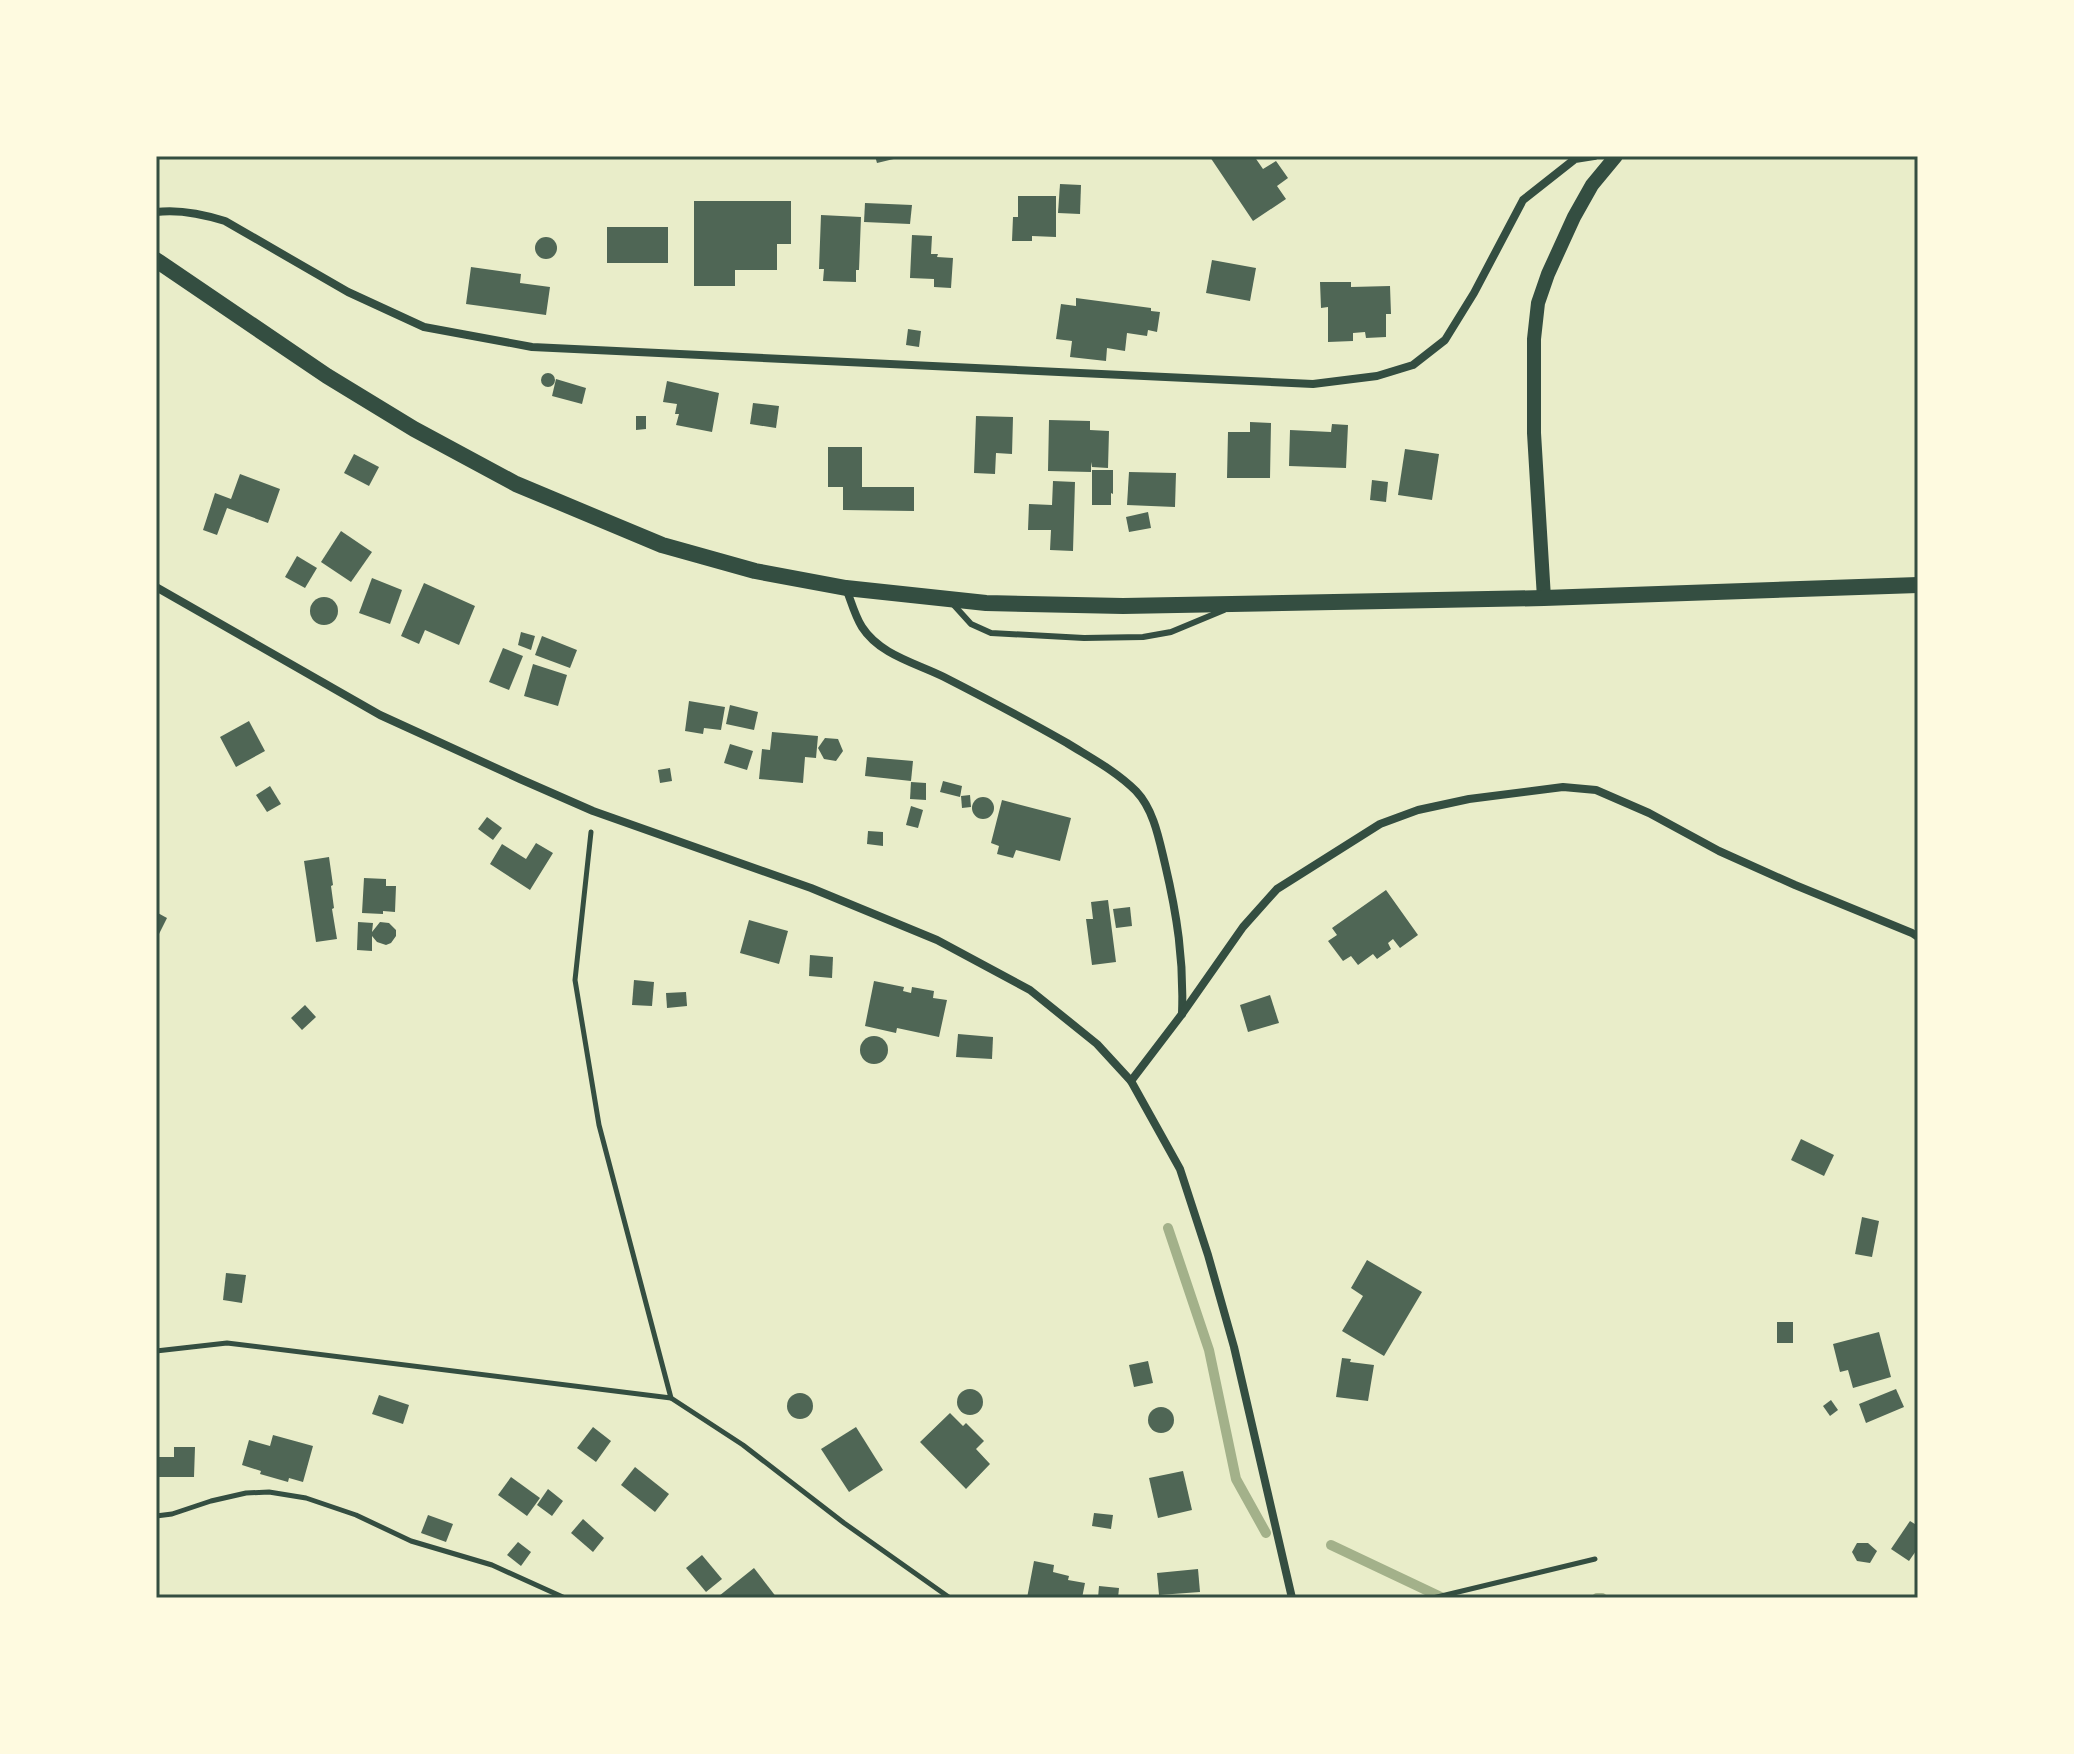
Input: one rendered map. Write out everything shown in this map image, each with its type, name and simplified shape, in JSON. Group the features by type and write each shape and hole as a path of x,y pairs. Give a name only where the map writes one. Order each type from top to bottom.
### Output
{"main road":[{"path":"156,260 339,384 516,484 662,545 755,571 846,588 986,603 1107,606 1544,598 1910,583"}],"street":[{"path":"156,212 203,214 225,221 348,292 424,327 532,347 1313,384 1377,376 1413,365 1445,340 1474,293 1523,200 1575,159 1594,156"},
{"path":"1544,598 1534,433 1534,339 1538,303 1574,217 1592,185 1616,156"},
{"path":"156,587 380,715 593,811 811,888 937,940 1030,990 1097,1044 1131,1081 1180,1169 1234,1347 1292,1598"},
{"path":"846,588 863,629 892,654 942,676 1047,732 1111,769 1138,793 1150,813 1160,841 1177,916 1182,966 1182,1014"},
{"path":"1131,1081 1243,927 1277,889 1380,824 1418,810 1469,799 1563,787 1596,790 1649,813 1719,851 1918,937"}],"lane":[{"path":"949,599 971,624 991,633 1084,638 1143,637 1171,632 1235,605"}],"path":[{"path":"593,811 575,980 599,1125 671,1398"},
{"path":"156,1351 227,1343 671,1398 743,1445 844,1523 950,1598"},
{"path":"156,1516 246,1493 269,1492 306,1498 356,1515 411,1541 492,1565 565,1598"},
{"path":"1433,1598 1595,1559"}],"building":[{"path":"875,156 902,156 902,157 877,163"},
{"path":"1212,156 1254,156 1263,169 1276,161 1288,178 1277,186 1286,199 1253,221"},
{"path":"1060,184 1081,185 1080,214 1058,213"},
{"path":"1018,196 1056,196 1056,237 1032,236 1032,241 1012,241 1013,217 1018,217"},
{"path":"694,201 791,201 791,244 777,244 777,270 735,270 735,286 694,286"},
{"path":"865,203 912,205 910,224 864,222"},
{"path":"821,215 861,217 856,282 823,281 824,269 819,269"},
{"path":"607,227 668,227 668,263 607,263"},
{"path":"912,235 932,236 931,254 953,258 951,288 934,287 934,279 910,278"},
{"path":"542,237 550,237 557,248 550,259 542,259 535,252 535,244"},
{"path":"1212,260 1256,268 1250,301 1206,293"},
{"path":"471,267 521,274 520,283 550,287 546,315 466,304"},
{"path":"1320,282 1351,282 1351,287 1390,286 1391,314 1386,314 1386,337 1366,338 1365,332 1353,333 1353,341 1328,342 1328,307 1321,308"},
{"path":"1076,298 1151,308 1151,311 1160,312 1157,332 1148,330 1147,336 1127,333 1125,351 1107,348 1106,361 1070,357 1072,341 1056,339 1061,304 1076,306"},
{"path":"908,329 921,331 919,347 906,345"},
{"path":"548,373 555,380 548,387 541,380"},
{"path":"556,379 586,388 582,404 552,396"},
{"path":"667,381 719,393 712,432 676,425 679,414 675,414 677,404 663,402"},
{"path":"753,403 779,406 776,428 750,424"},
{"path":"636,416 646,416 646,429 636,430"},
{"path":"976,416 1013,417 1012,454 996,453 995,474 974,473"},
{"path":"1049,420 1090,421 1090,430 1109,431 1108,468 1092,467 1091,462 1091,472 1048,471"},
{"path":"1250,422 1271,423 1270,478 1227,478 1228,432 1250,432"},
{"path":"1332,424 1348,425 1346,468 1289,466 1290,430 1331,432"},
{"path":"828,447 862,447 862,487 914,487 914,511 843,510 843,487 828,487"},
{"path":"1405,449 1439,454 1432,500 1398,495"},
{"path":"354,454 379,467 369,486 344,473"},
{"path":"1092,470 1113,470 1111,505 1092,505"},
{"path":"1129,472 1176,473 1175,507 1127,505"},
{"path":"240,474 280,489 268,523 227,508 217,535 203,530 215,493 231,499"},
{"path":"1372,480 1388,482 1386,502 1370,500"},
{"path":"1053,481 1075,482 1073,551 1050,550 1051,530 1028,530 1029,504 1052,505"},
{"path":"1148,512 1151,528 1129,532 1126,517"},
{"path":"341,531 372,552 351,582 321,562"},
{"path":"297,556 317,568 305,588 285,577"},
{"path":"372,578 402,590 390,624 359,613"},
{"path":"424,583 475,606 459,645 425,630 419,644 401,636"},
{"path":"324,597 334,601 338,611 334,621 324,625 314,621 310,611 314,601"},
{"path":"521,632 535,636 531,650 518,645"},
{"path":"542,636 577,650 570,668 535,655"},
{"path":"503,648 523,656 509,690 489,682"},
{"path":"533,664 567,675 558,706 524,696"},
{"path":"689,701 725,707 721,730 704,728 703,734 685,731"},
{"path":"730,705 758,712 754,730 726,724"},
{"path":"249,721 265,751 236,767 220,737"},
{"path":"772,732 818,736 816,758 805,757 803,783 759,779 762,749 770,750"},
{"path":"825,738 838,739 843,751 836,761 824,759 818,748"},
{"path":"730,744 753,751 747,770 724,763"},
{"path":"867,757 913,761 911,781 865,776"},
{"path":"670,768 672,781 660,783 658,770"},
{"path":"943,781 962,786 960,797 940,792"},
{"path":"911,782 926,783 926,800 910,799"},
{"path":"270,786 281,804 267,812 256,795"},
{"path":"970,795 971,807 962,808 961,796"},
{"path":"983,797 991,800 994,808 991,816 983,819 975,816 972,808 975,800"},
{"path":"1002,800 1071,818 1060,861 1016,850 1013,858 997,854 999,846 991,843"},
{"path":"911,806 923,810 918,828 906,825"},
{"path":"487,817 502,828 493,840 478,829"},
{"path":"868,831 883,832 883,846 867,844"},
{"path":"536,843 553,853 530,890 490,864 502,844 526,859"},
{"path":"329,857 337,939 316,942 304,861"},
{"path":"364,878 386,879 386,886 396,886 395,912 362,913"},
{"path":"1386,890 1418,935 1400,948 1393,939 1388,943 1391,949 1377,959 1373,954 1358,965 1351,956 1343,961 1328,941 1337,935 1332,928"},
{"path":"1108,900 1116,962 1092,965 1086,919 1093,919 1091,902"},
{"path":"1130,907 1132,926 1116,928 1113,909"},
{"path":"156,912 167,918 156,940"},
{"path":"749,920 788,931 779,964 740,953"},
{"path":"358,922 373,923 372,932 380,922 389,923 396,930 396,936 386,945 372,936 372,951 357,950"},
{"path":"810,955 833,957 832,978 809,976"},
{"path":"634,980 654,982 652,1006 632,1005"},
{"path":"874,981 904,987 903,991 911,993 912,987 934,991 933,998 947,1000 939,1037 897,1028 896,1033 865,1026"},
{"path":"686,992 687,1006 667,1008 666,993"},
{"path":"1270,995 1279,1023 1248,1032 1240,1005"},
{"path":"305,1005 316,1017 302,1030 291,1018"},
{"path":"958,1034 993,1037 992,1059 956,1057"},
{"path":"874,1036 884,1040 888,1050 884,1060 874,1064 864,1060 860,1050 864,1040"},
{"path":"1801,1139 1834,1155 1824,1176 1791,1160"},
{"path":"1862,1217 1879,1221 1872,1257 1855,1254"},
{"path":"1367,1260 1422,1292 1384,1356 1342,1331 1363,1296 1351,1288"},
{"path":"226,1273 246,1275 242,1303 223,1300"},
{"path":"1777,1322 1793,1322 1793,1343 1777,1343"},
{"path":"1879,1332 1891,1377 1853,1388 1848,1370 1840,1372 1833,1344"},
{"path":"1342,1358 1374,1365 1368,1401 1336,1397"},
{"path":"1148,1361 1153,1383 1134,1387 1129,1365"},
{"path":"970,1389 979,1393 983,1402 979,1411 970,1415 961,1411 957,1402 961,1393"},
{"path":"1896,1389 1904,1407 1866,1423 1859,1404"},
{"path":"800,1393 809,1397 813,1406 809,1415 800,1419 791,1415 787,1406 791,1397"},
{"path":"379,1395 409,1405 403,1424 372,1414"},
{"path":"1831,1400 1838,1410 1830,1416 1823,1406"},
{"path":"1161,1407 1170,1411 1174,1420 1170,1429 1161,1433 1152,1429 1148,1420 1152,1411"},
{"path":"950,1413 963,1426 966,1423 984,1441 976,1449 990,1464 966,1489 920,1442"},
{"path":"593,1427 611,1441 596,1462 577,1448"},
{"path":"856,1427 883,1470 849,1492 821,1449"},
{"path":"273,1435 313,1446 303,1482 289,1478 288,1482 242,1465 249,1440 270,1446"},
{"path":"174,1447 195,1447 194,1477 156,1477 156,1457 174,1457"},
{"path":"635,1467 669,1494 655,1512 621,1485"},
{"path":"1183,1471 1192,1510 1158,1518 1149,1478"},
{"path":"511,1477 540,1498 527,1516 498,1495"},
{"path":"548,1489 563,1501 552,1516 537,1505"},
{"path":"1094,1513 1113,1515 1111,1529 1092,1526"},
{"path":"428,1515 453,1524 446,1542 421,1533"},
{"path":"583,1519 604,1538 593,1552 571,1533"},
{"path":"1910,1521 1918,1526 1918,1548 1909,1561 1891,1549"},
{"path":"518,1542 531,1552 521,1566 507,1555"},
{"path":"1857,1543 1868,1543 1877,1551 1870,1563 1857,1561 1852,1552"},
{"path":"702,1555 722,1579 706,1592 686,1568"},
{"path":"1034,1561 1054,1565 1053,1572 1069,1576 1068,1580 1085,1583 1082,1598 1027,1598"},
{"path":"754,1568 777,1598 719,1596"},
{"path":"1198,1569 1200,1592 1159,1595 1157,1573"},
{"path":"1099,1586 1119,1588 1118,1598 1098,1598"}],"waterway":[{"path":"1168,1228 1209,1350 1236,1479 1266,1533"},
{"path":"1331,1545 1443,1598"},
{"path":"1597,1598 1602,1598"}]}
